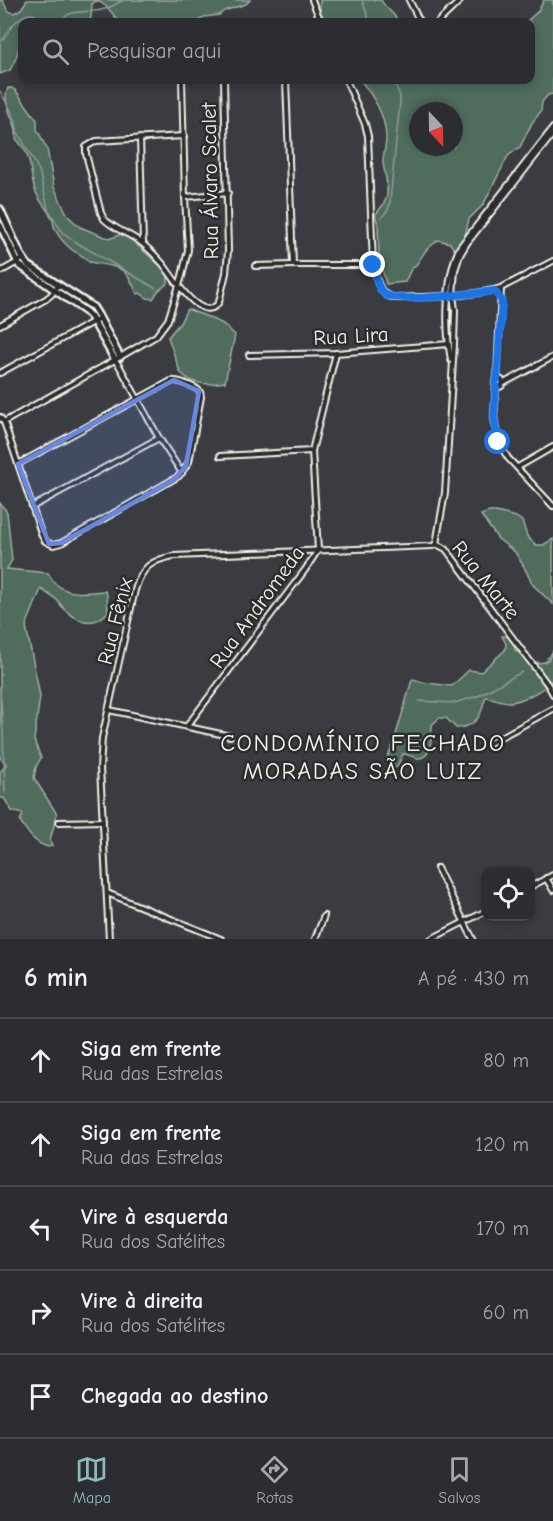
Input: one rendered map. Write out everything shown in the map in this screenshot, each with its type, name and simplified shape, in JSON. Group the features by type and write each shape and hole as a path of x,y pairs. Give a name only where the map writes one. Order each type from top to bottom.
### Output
{"street":[{"path":"312,0 319,18"},
{"path":"409,0 418,18"},
{"path":"442,18 461,0"},
{"path":"4,422 118,359 161,331 171,312 183,276 188,250 182,84"},
{"name":"Rua Álvaro Scalet","path":"178,287 196,304 205,309 214,308 219,302 229,241 224,84"},
{"path":"286,84 293,264"},
{"path":"348,84 365,123 368,136 373,265 380,289 388,297 494,291 553,261"},
{"name":"Rua Marte","path":"553,128 460,247 453,260 451,295 455,310 454,344 445,493 436,544 446,549 553,694"},
{"name":"Rua Marte","path":"452,366 448,344 448,322 455,270 460,255 553,134"},
{"path":"178,287 161,262 143,243 104,219 86,147 96,141 184,136"},
{"path":"141,138 143,243"},
{"path":"185,197 228,193"},
{"path":"0,209 23,259 86,312 118,359"},
{"path":"0,225 17,263 23,269 93,308 100,318 120,367 159,438 182,473"},
{"path":"0,272 23,259"},
{"path":"255,266 373,265"},
{"path":"0,325 46,299 57,288"},
{"path":"501,288 494,417 498,442 508,458 553,506"},
{"path":"494,291 502,301"},
{"path":"0,373 100,318"},
{"path":"448,322 455,321"},
{"name":"Rua Lira","path":"249,355 454,344"},
{"name":"Rua Andromeda","path":"187,726 318,550 312,452 336,352"},
{"path":"496,386 500,386 553,357"},
{"path":"497,379 501,379 502,384"},
{"path":"0,417 4,422 32,507 42,536 53,545 61,543 174,480 182,473 189,462 201,395 197,389 174,380 18,464"},
{"path":"32,507 159,438"},
{"path":"518,467 553,447"},
{"path":"220,456 312,452"},
{"name":"Rua Fênix","path":"109,939 100,768 101,748 137,582 145,568 153,561 174,556 433,546 436,544"},
{"path":"490,743 553,709"},
{"path":"109,710 230,736"},
{"path":"59,822 103,821"},
{"path":"437,868 473,939"},
{"path":"535,885 553,875"},
{"path":"546,878 553,890"},
{"path":"107,893 221,939"},
{"path":"431,939 481,913"},
{"path":"315,939 324,916"}],"highlighted area":[{"path":"174,380 199,391 186,466 174,480 61,543 49,544 18,464"}],"green space":[{"path":"0,0 3,0 8,10 14,13 21,9 27,0 250,0 246,4 224,11 219,15 203,18 116,18 106,7 96,1 92,4 90,18 18,18 18,53 10,70 0,74"},
{"path":"320,0 381,0 396,18 324,18 320,12"},
{"path":"544,0 553,0 553,94 548,95 542,102 541,111 520,147 508,156 483,205 469,219 464,240 454,249 450,243 438,240 426,250 411,269 405,282 386,284 379,258 378,224 375,215 387,195 383,162 386,142 384,122 378,107 363,84 535,84 535,18 530,18 538,11"},
{"path":"8,88 16,91 37,120 37,129 47,149 54,187 69,217 80,227 105,237 126,235 166,271 168,283 158,291 153,299 140,293 137,294 124,272 114,267 89,262 64,243 59,236 52,218 36,194 26,152 16,139 15,126 6,101"},
{"path":"187,309 223,324 235,335 225,382 213,384 195,382 180,372 168,337 180,323"},
{"path":"0,503 7,512 12,560 7,569 48,573 56,584 67,591 105,591 107,595 108,612 98,619 87,621 71,615 57,600 41,589 26,626 40,696 34,740 41,758 34,778 57,814 50,840 52,846 48,847 39,843 29,833 20,821 23,814 12,811 4,798 0,798 0,772 7,764 0,758"},
{"path":"489,512 516,517 522,521 527,536 536,545 543,545 553,539 553,604 533,585 515,552 498,539 481,515"},
{"path":"502,636 512,637 515,650 536,662 548,660 553,651 552,680 545,687 520,700 507,702 486,697 477,719 464,727 456,728 446,718 439,718 432,725 429,751 426,755 417,758 403,754 397,767 390,768 387,758 412,680 452,686 469,670 481,672 505,650 506,644"}],"waterway":[{"path":"63,18 75,12 105,9 123,0"},
{"path":"362,0 369,18"},
{"path":"20,18 32,14 38,18"},
{"path":"0,42 18,20"},
{"path":"381,218 388,210 390,201 400,102 395,84"},
{"path":"0,91 13,115 17,131 39,170 48,209 62,232 155,288"},
{"path":"547,658 553,655"},
{"path":"419,701 454,703 478,696 522,672"},
{"path":"0,689 5,793"}],"district":[{"name":"CONDOMÍNIO FECHADO MORADAS SÃO LUIZ","path":"363,757"}],"route":[{"path":"373,265 380,289 388,297 494,291 502,301 494,417 498,442"}]}
